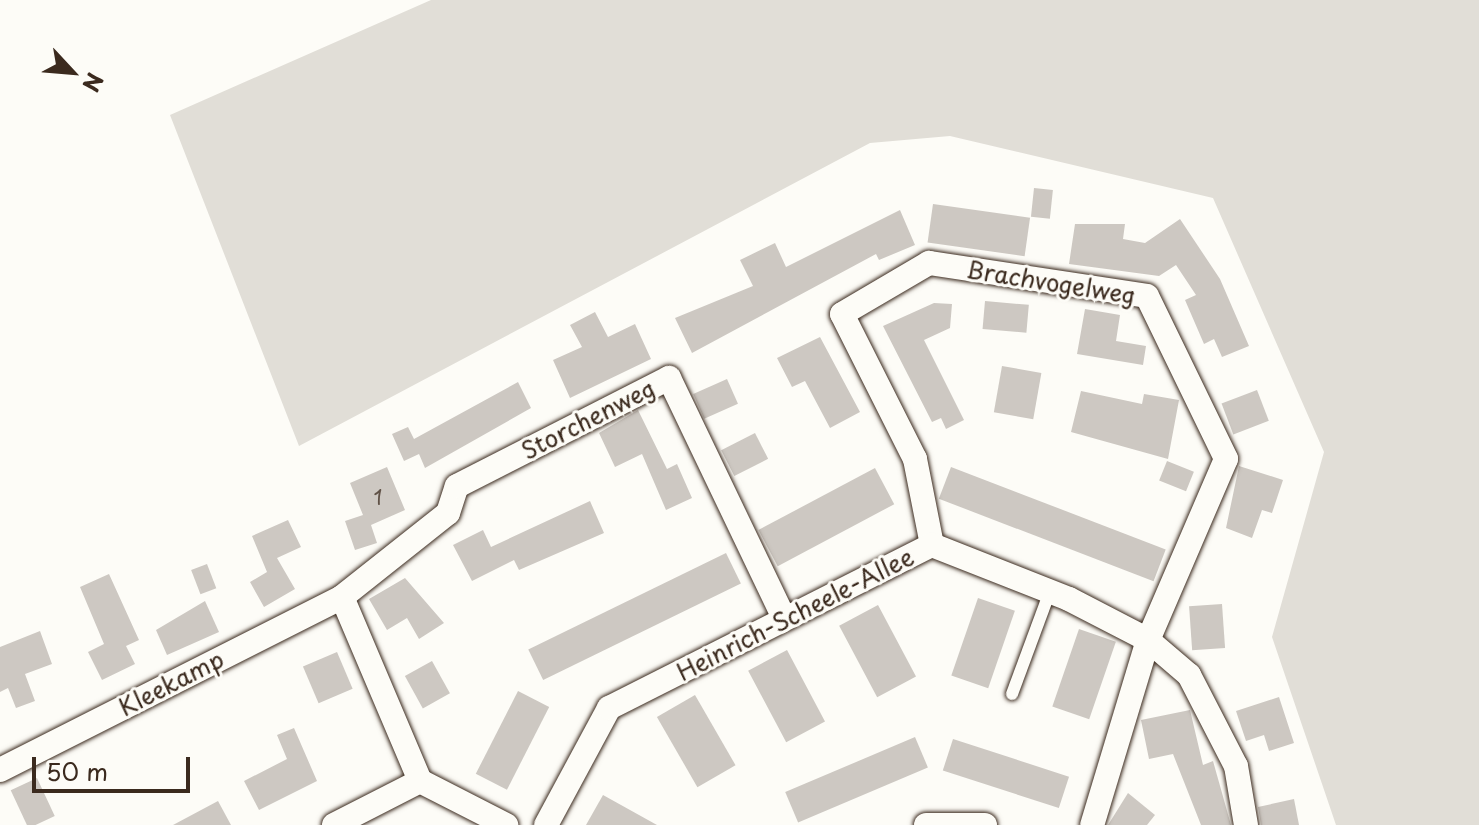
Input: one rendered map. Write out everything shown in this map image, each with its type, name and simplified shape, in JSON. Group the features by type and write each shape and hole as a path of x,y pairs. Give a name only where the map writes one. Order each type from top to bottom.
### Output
{"street":[{"name":"Brachvogelweg","path":"932,545 915,459 842,314 929,263 1147,296 1226,459 1148,640 1092,825"},
{"name":"Storchenweg","path":"342,597 448,513 457,486 669,378 784,618"},
{"name":"Heinrich-Scheele-Allee","path":"518,825 545,825 609,708 932,545 1050,591 1148,640 1189,675 1236,766 1246,825"},
{"name":"Kleekamp","path":"0,770 342,597"},
{"path":"342,597 420,781 506,825"},
{"path":"334,825 420,781"},
{"path":"926,825 985,825"}],"lane":[{"path":"1012,694 1050,591"}],"shaded area":[{"path":"431,0 1479,0 1479,825 1336,825 1272,637 1324,452 1213,198 950,136 870,143 299,446 170,115"}],"building":[{"path":"1034,188 1053,190 1050,219 1031,217"},
{"path":"933,204 1030,218 1025,256 928,243"},
{"path":"900,210 915,245 879,260 876,254 692,353 675,318 753,286 740,260 775,243 786,267"},
{"path":"1180,219 1220,279 1249,346 1222,357 1214,339 1204,344 1185,300 1196,295 1176,265 1159,276 1069,264 1075,224 1125,224 1123,239 1145,243"},
{"path":"985,301 1029,305 1026,333 983,329"},
{"path":"934,303 952,304 950,328 924,340 964,420 946,429 941,418 932,422 883,326"},
{"path":"1085,309 1120,315 1116,341 1146,346 1143,365 1077,354"},
{"path":"595,312 608,337 635,324 651,359 570,398 553,360 582,347 570,325"},
{"path":"820,337 860,412 830,428 805,381 792,387 777,358"},
{"path":"1002,366 1041,373 1033,419 994,412"},
{"path":"727,379 738,404 704,419 693,394"},
{"path":"518,382 531,408 425,468 419,454 404,461 392,434 408,427 414,439"},
{"path":"1257,390 1269,421 1233,434 1222,404"},
{"path":"1081,391 1142,404 1144,394 1179,400 1168,459 1071,432"},
{"path":"638,410 667,469 677,464 692,498 666,510 642,454 615,467 599,433"},
{"path":"755,433 768,459 734,476 721,450"},
{"path":"1167,461 1194,472 1186,491 1159,480"},
{"path":"1239,466 1283,480 1272,513 1262,510 1252,538 1226,528"},
{"path":"387,467 405,510 371,525 377,543 355,550 345,521 363,515 350,483"},
{"path":"951,467 1166,549 1154,581 939,499"},
{"path":"875,468 894,504 778,566 758,530"},
{"path":"590,501 604,533 519,570 514,560 472,581 453,545 483,530 491,547"},
{"path":"288,520 301,547 277,558 295,589 264,607 250,582 267,572 252,536"},
{"path":"726,553 741,584 543,680 528,649"},
{"path":"207,564 216,588 200,594 191,570"},
{"path":"109,574 139,640 126,646 135,664 102,680 88,652 104,644 80,587"},
{"path":"405,578 444,623 419,639 407,618 387,630 369,599"},
{"path":"978,598 1015,611 988,688 951,676"},
{"path":"205,601 219,632 167,655 156,630"},
{"path":"1222,604 1225,648 1192,650 1189,606"},
{"path":"878,605 916,677 877,697 839,626"},
{"path":"1079,629 1116,642 1089,719 1052,707"},
{"path":"40,631 52,664 25,674 35,701 16,708 8,688 0,692 0,647"},
{"path":"787,650 825,722 786,742 748,671"},
{"path":"337,652 353,689 319,703 303,666"},
{"path":"432,661 450,693 423,708 405,676"},
{"path":"518,691 549,707 507,790 476,774"},
{"path":"695,695 736,765 697,787 657,717"},
{"path":"1279,697 1294,743 1269,751 1264,735 1246,741 1236,711"},
{"path":"1190,710 1203,765 1213,761 1231,825 1201,825 1173,754 1149,759 1141,720"},
{"path":"294,728 317,781 259,810 244,781 287,759 277,735"},
{"path":"915,737 928,767 798,822 785,792"},
{"path":"953,739 1069,777 1059,808 943,770"},
{"path":"37,778 55,816 36,825 27,825 11,790"},
{"path":"1128,793 1155,815 1147,825 1108,825"},
{"path":"603,795 657,825 586,825"},
{"path":"1294,799 1299,825 1261,825 1258,807"},
{"path":"218,801 231,825 173,825"}]}
